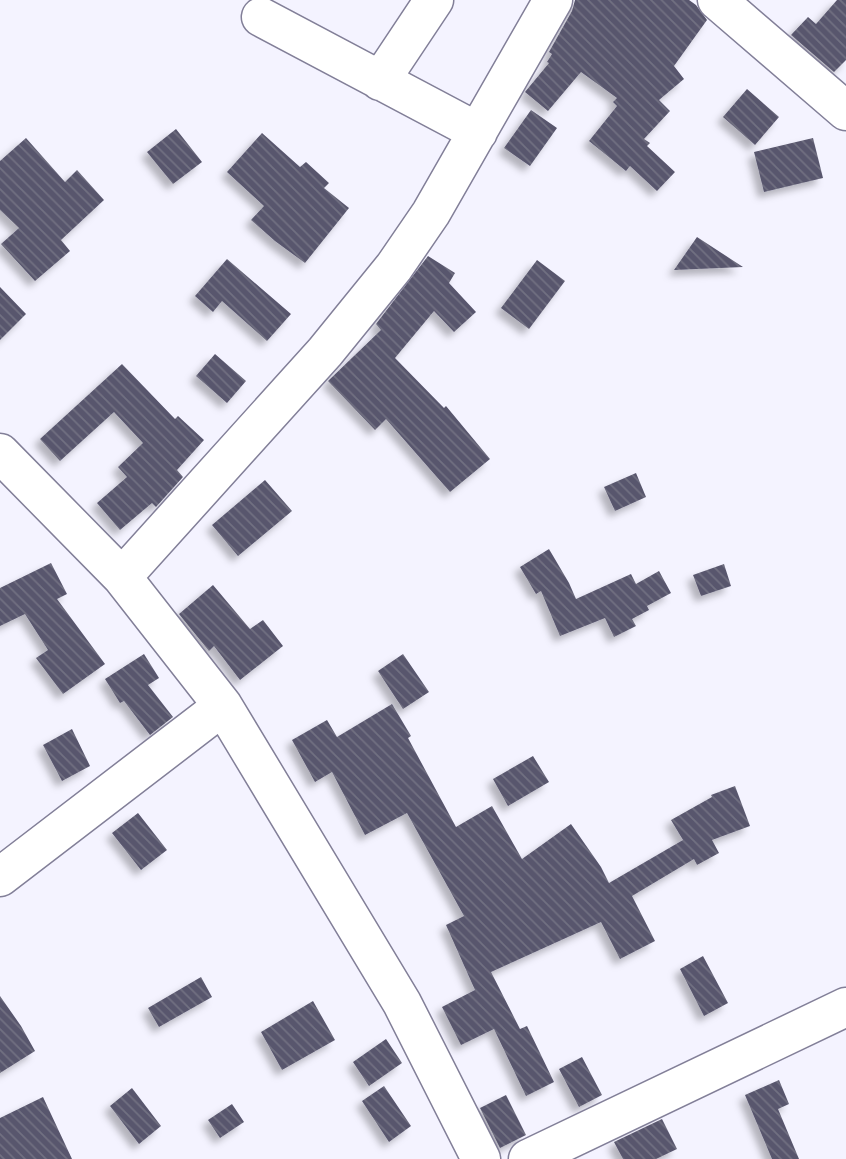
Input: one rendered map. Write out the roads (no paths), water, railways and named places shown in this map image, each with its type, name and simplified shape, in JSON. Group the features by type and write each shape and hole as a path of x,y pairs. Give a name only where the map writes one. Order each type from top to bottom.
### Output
{"street":[{"path":"380,81 433,0"},
{"path":"122,577 325,352 394,267 430,213 553,0"},
{"path":"717,0 846,111"},
{"path":"261,17 478,132"},
{"path":"0,453 122,577 223,706 402,1003 481,1159"},
{"path":"0,877 223,706"},
{"path":"528,1159 846,1007"}]}
